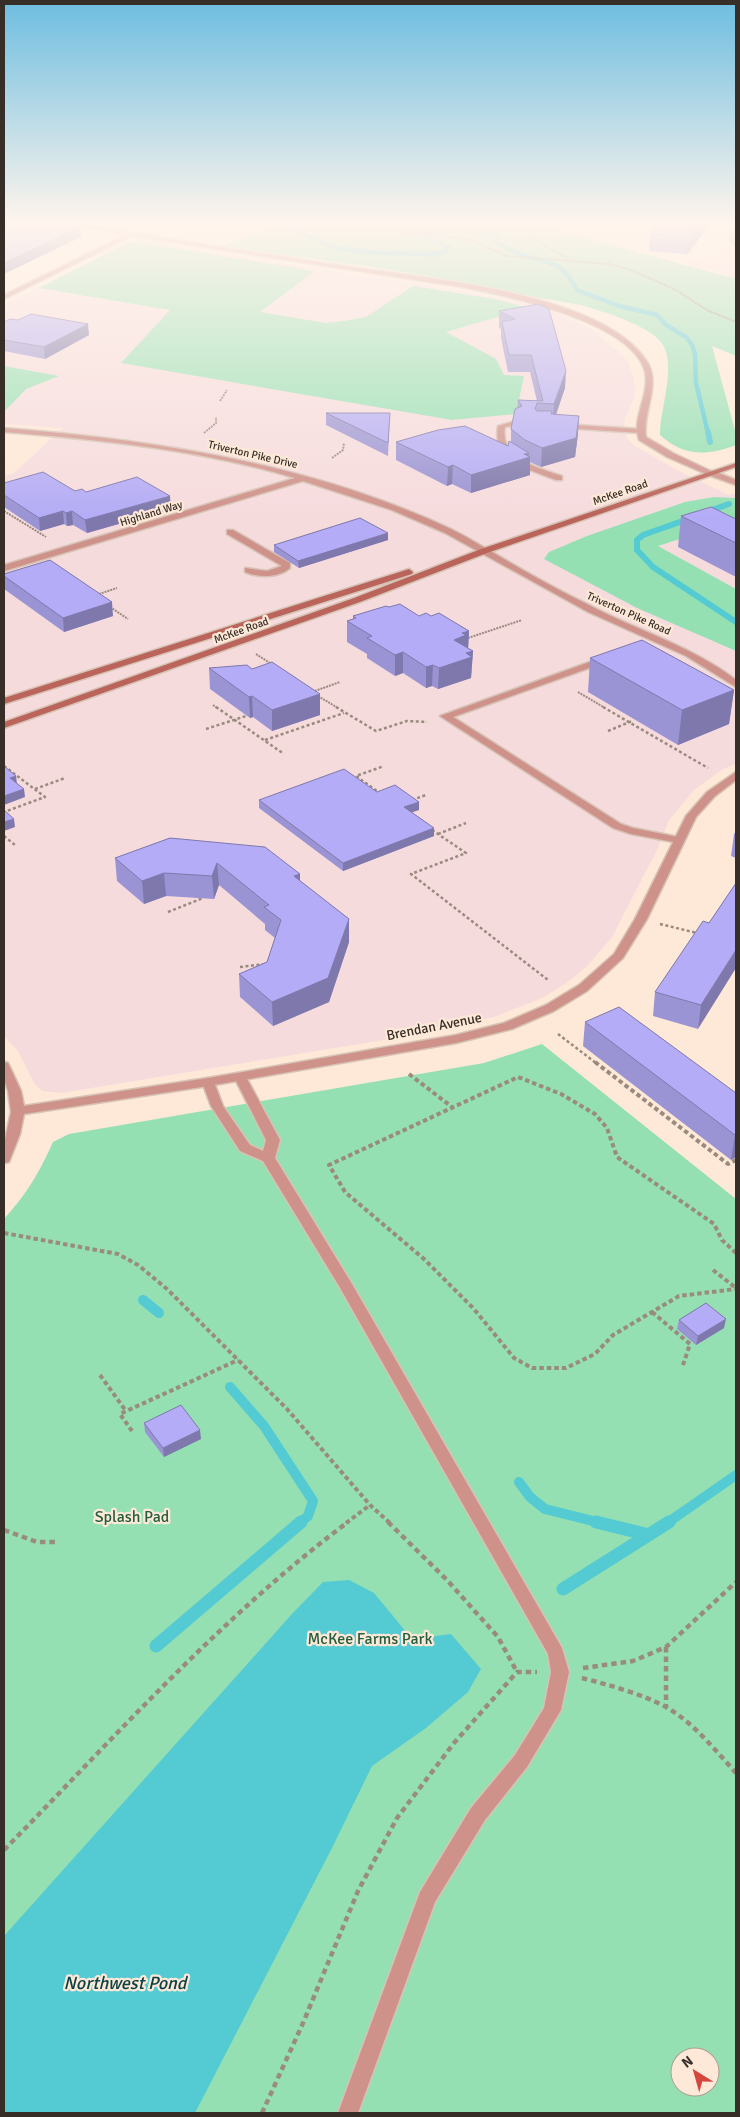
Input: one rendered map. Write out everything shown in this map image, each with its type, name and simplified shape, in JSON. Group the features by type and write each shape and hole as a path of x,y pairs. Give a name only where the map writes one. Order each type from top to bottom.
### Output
{"main road":[{"name":"McKee Road","path":"4,724 357,600 484,551 736,465"},
{"name":"McKee Road","path":"4,701 342,592 484,551"}],"street":[{"path":"584,319 614,335 631,348 645,365 648,390 640,421 642,438 652,446 736,483"},
{"path":"516,424 502,426 499,433 503,450 512,457 559,478"},
{"path":"552,425 640,431"},
{"name":"Triverton Pike Drive","path":"4,430 87,437 150,445 247,463 304,478 361,497 446,530 484,551"},
{"name":"Highland Way","path":"4,568 304,478"},
{"path":"230,532 287,565 286,568 264,575 248,570"},
{"name":"Triverton Pike Road","path":"484,551 605,617 700,658 736,684"},
{"path":"641,646 657,639"},
{"path":"614,656 445,716 617,826 631,831 679,840"},
{"name":"Brendan Avenue","path":"18,1111 240,1077 456,1039 508,1026 550,1008 583,988 619,956 641,919 691,816 710,794 736,775"},
{"path":"4,1066 15,1088 18,1111 15,1135 4,1159"},
{"path":"240,1077 273,1140 268,1158"},
{"path":"208,1082 217,1106 245,1148 268,1158 345,1284 547,1636 556,1653 560,1672 552,1710 520,1761 478,1814 427,1898 348,2113"}],"path":[{"path":"220,401 227,390"},
{"path":"204,432 216,423 216,417"},
{"path":"332,458 343,450 344,443"},
{"path":"100,600 93,596 117,588"},
{"path":"107,605 128,619"},
{"path":"460,641 522,620"},
{"path":"251,651 279,669"},
{"path":"304,695 340,682"},
{"path":"306,688 376,732 408,721 436,723 449,719"},
{"path":"578,692 708,768"},
{"path":"213,705 284,754"},
{"path":"265,741 344,713"},
{"path":"206,729 246,716"},
{"path":"608,731 631,722"},
{"path":"4,766 45,797 4,812"},
{"path":"384,766 356,776 385,796"},
{"path":"35,789 65,778"},
{"path":"408,802 426,795"},
{"path":"438,834 466,823"},
{"path":"430,829 466,853 411,874 548,980"},
{"path":"4,836 15,845"},
{"path":"168,912 204,898"},
{"path":"641,919 701,934"},
{"path":"240,967 267,964"},
{"path":"558,1034 728,1164 736,1160"},
{"path":"409,1074 452,1107"},
{"path":"736,1253 722,1240 714,1224 617,1157 607,1128 596,1114 561,1094 518,1077 329,1165 346,1192 424,1259 474,1310 514,1358 532,1368 566,1368 595,1354 613,1335 679,1296 736,1289"},
{"path":"4,1232 118,1254 138,1265 167,1289 287,1409 370,1505 410,1542 498,1637 517,1672 454,1743 397,1818 358,1891 304,2023 262,2113"},
{"path":"713,1270 736,1289"},
{"path":"652,1312 690,1344 682,1368"},
{"path":"132,1430 120,1414 238,1360"},
{"path":"100,1374 126,1411"},
{"path":"4,1850 228,1621 318,1544 370,1505"},
{"path":"4,1530 37,1542 55,1542"},
{"path":"560,1672 633,1661 666,1646 736,1582"},
{"path":"666,1646 666,1707"},
{"path":"560,1672 606,1684 666,1707 701,1734 736,1773"}],"shaded area":[{"path":"4,319 570,319 593,330 627,360 633,375 635,388 634,397 624,421 627,438 633,445 677,470 729,495 736,493 736,764 723,769 694,790 669,820 658,848 612,937 587,966 565,984 542,998 497,1016 444,1030 61,1093 42,1091 34,1083 18,1051 4,1036 4,476 14,473 63,428 4,424"}],"green space":[{"path":"162,319 301,319 326,323 356,319 491,319 446,332 496,359 504,375 524,376 516,414 452,420 121,363"},
{"path":"621,319 736,319 736,356 712,346 736,434 736,445 715,451 687,451 660,435 668,375 666,351 661,342 648,331"},
{"path":"4,366 59,376 26,389 4,412"},
{"path":"714,497 736,498 736,521 658,546 736,589 736,651 637,608 544,559 549,552 587,536 685,502"},
{"name":"McKee Farms Park","path":"542,1044 736,1199 736,2113 4,2113 4,1219 32,1182 53,1142 69,1134 484,1063"}],"water":[{"name":"Northwest Pond","path":"349,1580 374,1593 412,1639 451,1634 481,1669 468,1692 426,1728 372,1766 332,1848 195,2113 4,2113 4,1936 291,1615 323,1582"}],"building":[{"path":"10,319 58,319 88,324 44,347 4,340 4,322"},
{"path":"515,319 552,319 566,371 554,404 537,403 535,409 537,411 552,411 551,414 579,416 576,438 542,448 525,440 511,429 515,409 522,406 518,400 543,401 531,355 509,355 502,322"},
{"path":"326,413 390,413 388,443"},
{"path":"465,426 508,446 509,441 529,453 524,454 530,457 471,475 453,465 448,467 396,442 438,430"},
{"path":"43,472 75,491 82,489 86,492 137,477 170,496 85,520 72,511 66,513 63,511 39,518 4,495 4,483"},
{"path":"711,507 736,519 736,543 681,516"},
{"path":"360,518 388,533 298,561 274,545"},
{"path":"50,560 112,602 63,618 4,576 4,574"},
{"path":"400,604 419,616 426,613 431,616 439,613 469,631 462,633 466,635 454,640 473,651 466,653 472,657 439,668 433,665 426,667 403,652 395,655 367,638 372,636 347,621 356,618 353,616 386,606"},
{"path":"642,640 734,690 682,710 590,658"},
{"path":"272,662 320,694 272,710 252,696 249,697 209,668 247,665 252,669"},
{"path":"4,766 16,776 10,778 24,789 4,796"},
{"path":"344,769 377,792 395,785 419,802 404,807 434,828 343,863 259,800"},
{"path":"4,810 14,819 4,822"},
{"path":"170,838 265,847 300,874 294,876 349,919 328,978 272,1002 239,974 267,962 281,920 264,907 269,905 217,863 212,876 164,873 142,881 115,858"},
{"path":"736,883 736,950 701,1005 655,992 703,921 709,923"},
{"path":"619,1007 736,1093 735,1135 585,1022"},
{"path":"706,1303 726,1319 698,1336 679,1320"},
{"path":"181,1405 200,1430 163,1448 144,1423"}],"waterway":[{"path":"660,319 666,325 686,337 692,345 695,354 696,383 708,433"},
{"path":"708,432 710,442"},
{"path":"706,512 729,504"},
{"path":"691,518 643,535 637,540 637,550 653,567 736,622"},
{"path":"143,1300 159,1313"},
{"path":"230,1387 264,1426 313,1501 308,1516 300,1523"},
{"path":"667,1523 736,1475"},
{"path":"519,1482 530,1497 545,1509 601,1523"},
{"path":"156,1646 301,1522"},
{"path":"596,1522 649,1535"},
{"path":"649,1535 669,1522"},
{"path":"563,1589 649,1535"}],"park label":[{"name":"Splash Pad","path":"132,1516"}]}
